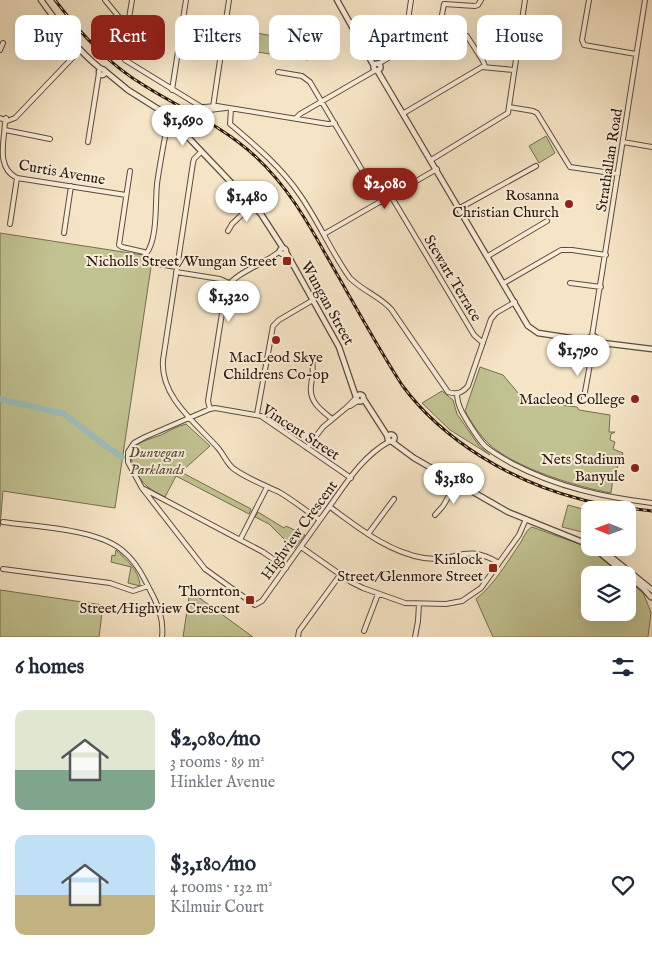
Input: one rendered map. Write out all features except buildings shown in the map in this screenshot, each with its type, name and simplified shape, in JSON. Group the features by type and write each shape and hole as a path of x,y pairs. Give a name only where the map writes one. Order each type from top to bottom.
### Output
{"street":[{"name":"Wungan Street","path":"41,0 53,15"},
{"path":"105,0 118,15"},
{"path":"130,15 132,0"},
{"path":"172,90 186,0"},
{"path":"213,108 229,0"},
{"path":"337,0 531,327 652,349"},
{"path":"409,15 411,0"},
{"path":"442,15 444,4 475,6 481,0"},
{"path":"431,160 508,113 525,0"},
{"path":"588,0 582,40 584,45 636,54"},
{"name":"Strathallan Road","path":"583,403 645,0"},
{"path":"467,36 483,61 484,66"},
{"path":"0,50 3,42"},
{"name":"Wungan Street","path":"81,51 101,72 160,108 265,220 339,346 352,385 359,398 403,450 508,512 581,540"},
{"path":"0,118 6,120 17,116 69,60"},
{"path":"126,60 206,109 228,108 334,122"},
{"path":"296,118 368,74 387,60"},
{"path":"404,113 484,66 514,70"},
{"path":"88,142 101,72"},
{"path":"278,72 305,77 310,82 381,202"},
{"path":"509,107 536,112 570,167 618,174"},
{"path":"228,108 230,124 280,169 301,196 350,278 360,287 382,300 391,310 443,385 449,390 458,392 467,387 493,316 516,304"},
{"name":"Curtis Avenue","path":"6,120 1,154 2,160 10,174 17,178 126,195"},
{"path":"146,254 150,248 152,238 157,182 164,137 166,131 174,122"},
{"path":"5,130 50,139"},
{"path":"623,142 652,146"},
{"path":"201,152 194,159 193,163 163,367 170,393 231,466 289,499 320,520"},
{"path":"460,208 536,166"},
{"path":"324,234 437,169"},
{"path":"130,171 119,241 120,246 142,251 151,263 177,267"},
{"path":"10,224 17,178"},
{"path":"64,233 71,186"},
{"name":"Stewart Terrace","path":"391,196 474,335 483,343"},
{"path":"228,231 232,224 252,205"},
{"path":"488,256 547,221"},
{"path":"504,283 561,250 606,255"},
{"path":"210,409 208,402 224,295 229,283 282,251"},
{"path":"176,272 220,279 229,283"},
{"path":"570,282 601,287"},
{"path":"257,414 272,326 313,300"},
{"path":"312,361 314,369 310,389 312,398 317,406 332,420"},
{"path":"458,392 463,416 485,446 494,453 551,481 587,492 652,503"},
{"path":"306,448 319,430 359,398"},
{"name":"Vincent Street","path":"142,488 128,462 129,450 134,443 215,408 257,414 350,478"},
{"name":"Highview Crescent","path":"256,605 262,601 364,460 391,438"},
{"path":"435,515 443,506 457,482"},
{"path":"240,540 267,487"},
{"path":"142,488 266,554 286,568"},
{"path":"142,488 207,571 256,605 257,611"},
{"path":"149,498 153,494"},
{"path":"152,503 157,499 164,500"},
{"path":"368,534 394,499"},
{"path":"330,507 382,543 418,556 437,558 472,553 482,555 499,564"},
{"path":"301,547 356,585 378,594 400,602 446,604 467,598 481,588 519,535 526,519"},
{"path":"4,522 92,535 116,545 129,556 148,586 161,615 162,637"},
{"path":"604,556 652,595"},
{"path":"608,556 652,595"},
{"path":"2,569 110,583 134,591 148,586"},
{"path":"298,637 299,632 340,575"},
{"path":"364,631 378,594"},
{"path":"415,637 419,604"}],"green space":[{"path":"259,33 269,35 269,54 259,52"},
{"path":"546,136 555,153 539,163 529,146"},
{"path":"0,233 143,255 151,267 115,508 3,491 0,527"},
{"path":"480,367 503,375 524,400 577,407 579,410 610,415 609,432 615,432 611,434 610,440 615,442 613,449 623,453 613,478 611,493 581,486 531,469 490,445 473,425 465,411"},
{"path":"442,391 453,400 457,414 480,447 490,455 450,430 422,403"},
{"name":"Dunvegan Parklands","path":"186,424 210,446 181,472 251,509 249,514 176,476 165,497 142,481 132,463 132,450 147,440"},
{"path":"568,505 581,509 581,532 562,527"},
{"path":"258,512 284,528 286,526 305,535 294,549 269,524 255,517"},
{"path":"532,527 581,545 581,556 598,556 611,566 581,566 581,621 636,621 636,587 643,593 651,612 648,637 493,637 476,599 495,580"},
{"path":"116,550 135,571 140,586 128,583 131,567 111,562 112,555 115,556"},
{"path":"0,590 103,605 99,637 0,637"},
{"path":"190,591 253,637 183,637"}],"waterway":[{"path":"0,399 64,414 107,447"},
{"path":"110,449 122,457"}],"railway":[{"path":"55,0 96,48 119,68 159,95 202,118 230,136 256,157 277,179 303,216 402,385 438,424 481,457 530,482 555,492 589,501 616,507 652,511"}],"place":[{"name":"Rosanna Christian Church","path":"569,204"},
{"name":"Nicholls Street/Wungan Street","path":"287,261"},
{"name":"MacLeod Skye Childrens Co-op","path":"276,340"},
{"name":"Macleod College","path":"635,399"},
{"name":"Nets Stadium Banyule","path":"635,468"},
{"name":"Kinlock Street/Glenmore Street","path":"493,568"},
{"name":"Thornton Street/Highview Crescent","path":"250,600"}]}
